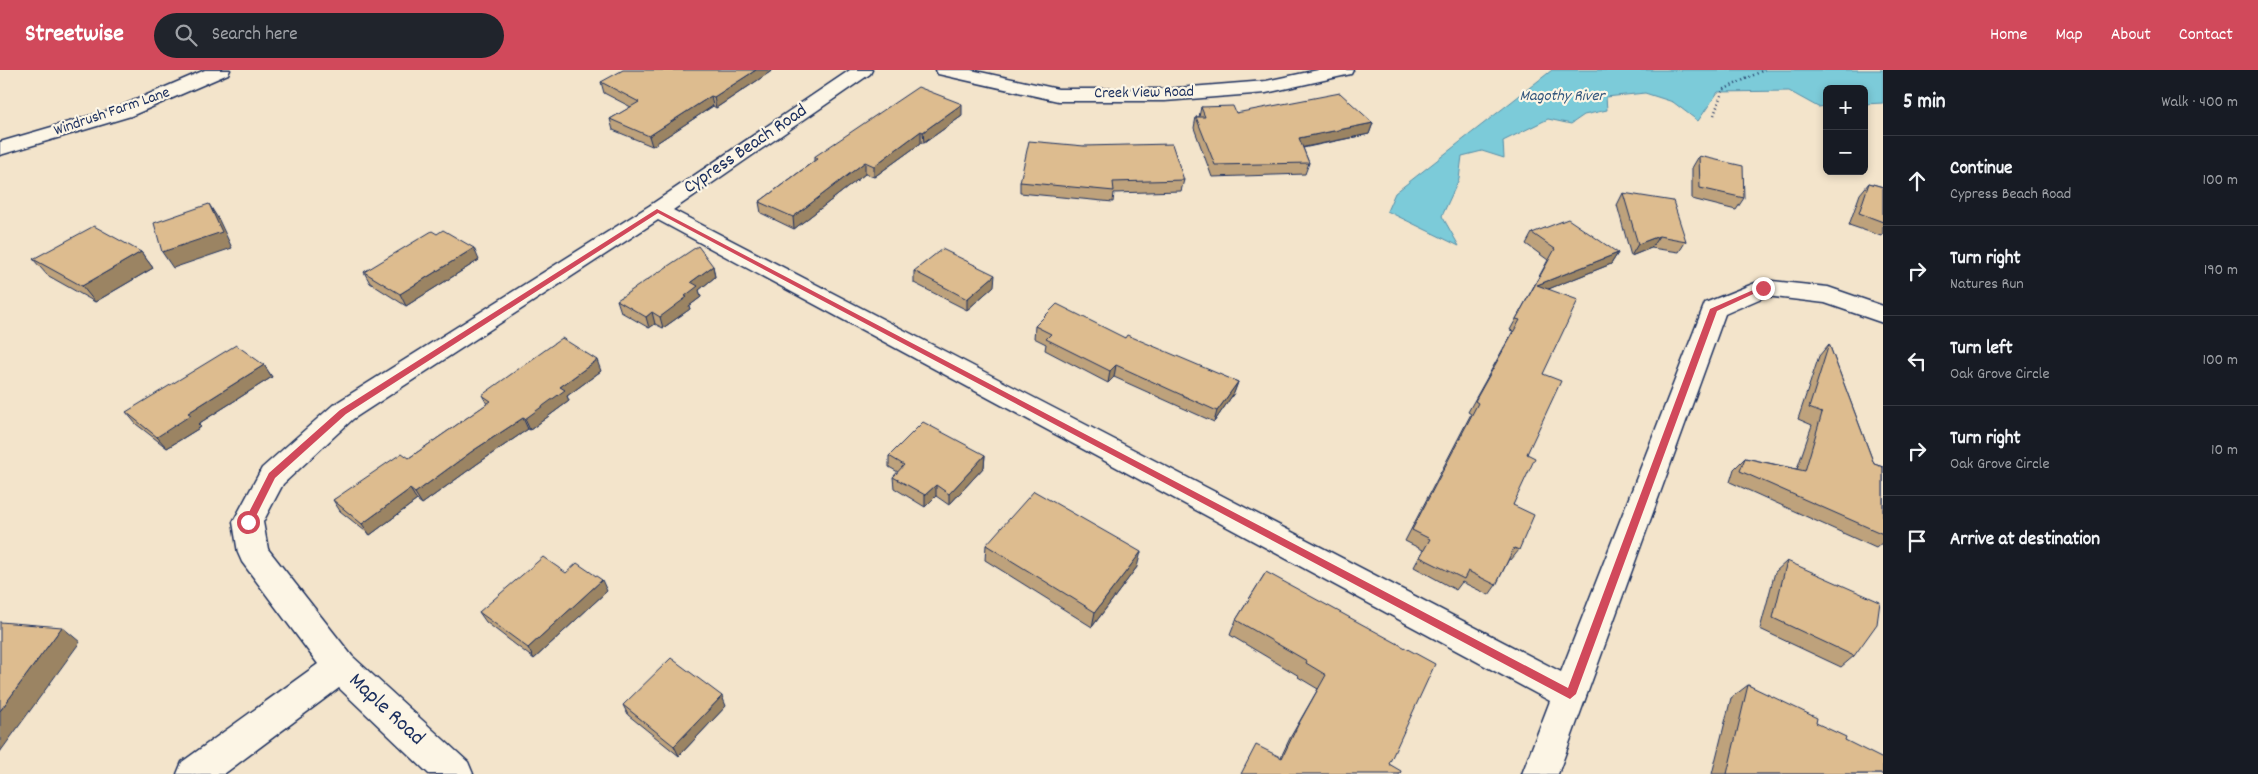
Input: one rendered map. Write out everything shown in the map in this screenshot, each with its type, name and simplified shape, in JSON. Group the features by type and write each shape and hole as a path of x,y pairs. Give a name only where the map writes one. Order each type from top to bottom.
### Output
{"street":[{"name":"Windrush Farm Lane","path":"0,149 124,112 222,70"},
{"name":"Cypress Beach Road","path":"340,667 253,553 248,522 272,476 343,412 657,211 863,70"},
{"name":"Creek View Road","path":"944,70 1058,95 1146,95 1266,87 1344,70"},
{"path":"657,211 1570,694"},
{"path":"1540,774 1714,309 1763,288 1828,295 1883,315"},
{"path":"195,774 340,667"},
{"name":"Maple Road","path":"340,667 455,774"}],"path":[{"path":"1714,115 1723,90 1764,70"}],"water":[{"name":"Magothy River","path":"1552,70 1883,70 1883,103 1868,104 1868,85 1823,85 1823,106 1818,107 1789,91 1718,92 1698,121 1673,102 1645,93 1606,97 1607,110 1584,115 1571,124 1548,119 1503,141 1504,158 1482,151 1462,156 1459,179 1442,216 1459,246 1387,211 1395,193"}],"building":[{"path":"623,70 756,70 649,136 610,119 639,102 601,82"},
{"path":"918,87 962,104 923,132 921,131 874,166 865,162 793,217 759,202 817,159 814,157"},
{"path":"1340,93 1373,123 1299,138 1309,163 1215,165 1196,117 1205,117 1201,107 1233,106 1236,113"},
{"path":"1029,141 1084,146 1172,144 1184,180 1113,182 1114,191 1020,182"},
{"path":"1699,156 1743,166 1744,198 1700,188"},
{"path":"1869,183 1883,187 1883,222 1859,213"},
{"path":"1623,193 1673,201 1686,241 1659,236 1638,244"},
{"path":"209,204 222,232 162,252 154,223"},
{"path":"1568,219 1618,253 1537,285 1578,300 1543,374 1561,381 1527,454 1535,458 1513,505 1534,515 1519,550 1514,548 1496,585 1468,571 1464,579 1420,557 1430,539 1412,530 1478,403 1475,401 1520,320 1516,319 1555,249 1532,233"},
{"path":"94,226 141,252 82,286 33,259"},
{"path":"443,230 474,248 400,294 364,272 432,231 437,234"},
{"path":"698,246 713,266 691,282 698,286 685,296 687,297 660,317 652,312 646,317 617,300"},
{"path":"942,249 995,275 967,299 914,271"},
{"path":"1057,304 1125,338 1127,335 1238,382 1217,411 1116,365 1110,371 1046,339 1051,334 1035,326"},
{"path":"562,338 597,360 560,387 565,390 525,419 523,418 471,452 415,493 410,489 362,524 333,500 402,453 409,458 491,401 482,395"},
{"path":"1829,344 1874,464 1883,467 1883,534 1740,471 1745,458 1805,471 1822,413 1809,408"},
{"path":"236,345 264,365 188,413 191,415 157,437 126,412"},
{"path":"923,422 985,455 949,494 936,485 925,495 893,477 904,465 889,456"},
{"path":"1034,491 1141,552 1095,612 986,545"},
{"path":"543,557 566,573 577,563 602,580 528,648 479,612"},
{"path":"1787,561 1880,602 1877,624 1854,656 1773,618"},
{"path":"1266,572 1435,664 1389,764 1401,771 1400,774 1241,774 1256,745 1282,758 1326,675 1306,663 1307,661 1236,620"},
{"path":"0,622 62,627 0,711"},
{"path":"671,658 722,696 674,746 623,705"},
{"path":"1748,685 1817,718 1816,723 1846,737 1845,740 1883,759 1883,774 1727,774"}],"route":[{"path":"248,522 272,476 343,412 657,211 1570,694 1714,309 1763,288"}]}
